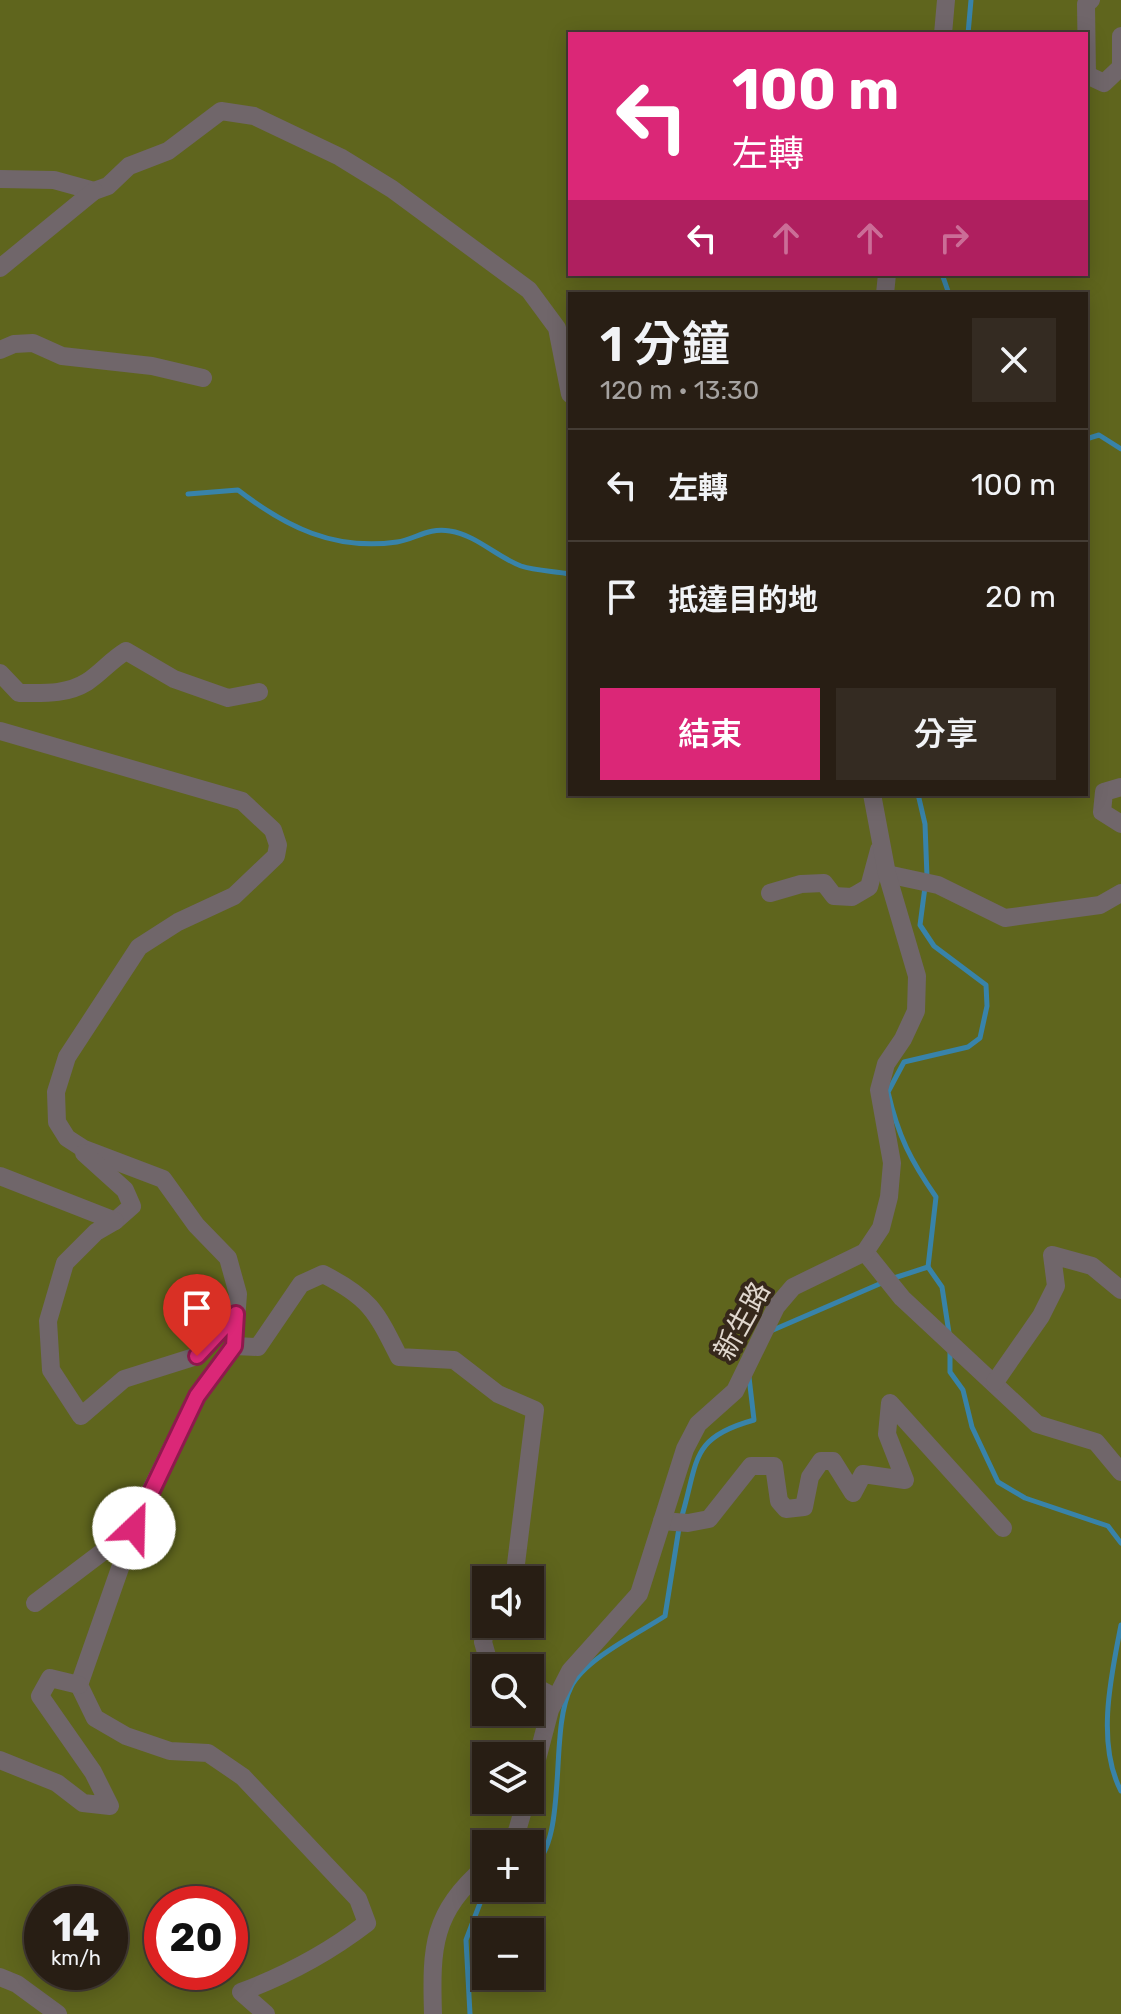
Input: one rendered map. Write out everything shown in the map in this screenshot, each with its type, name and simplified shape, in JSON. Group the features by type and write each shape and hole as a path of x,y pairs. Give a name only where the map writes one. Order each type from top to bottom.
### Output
{"street":[{"path":"943,32 946,0"},
{"path":"1086,32 1086,4 1091,0"},
{"path":"1088,75 1104,83 1121,67 1121,36"},
{"path":"0,268 94,191 108,186 129,166 168,151 221,111 254,116 353,165 529,290 557,328 568,384"},
{"path":"0,179 54,180 94,191"},
{"path":"0,350 14,344 33,343 62,356 152,366 203,378"},
{"path":"0,673 19,693 66,692 88,681 110,660 126,651 174,679 228,698 259,692"},
{"path":"0,731 242,801 273,830 278,845 276,856 234,896 178,922 139,947 120,971 94,1020 67,1057 56,1092 57,1122 67,1138 125,1190 132,1206 96,1232 65,1263 48,1321 51,1370 81,1416 124,1379 197,1356 236,1314"},
{"path":"1121,787 1104,792 1102,812 1121,824"},
{"path":"872,796 887,874 917,976 916,1011 903,1039 886,1064 879,1090 892,1163 881,1228 865,1252 895,1289 940,1335 995,1382 1037,1424 1096,1442 1121,1472"},
{"path":"770,893 801,884 824,883 834,896 852,897 869,887 881,843"},
{"path":"887,874 937,885 980,902 1005,918 1100,905 1121,893"},
{"path":"67,1138 84,1149 163,1179 196,1225 228,1258 238,1294 234,1346 197,1396 134,1528 79,1685 95,1718 126,1736 170,1751 208,1753 243,1777 358,1899 367,1923 340,1944 282,1976 241,1992 266,2014"},
{"path":"0,1176 115,1221"},
{"name":"新生路","path":"543,1742 556,1698 570,1671 639,1594 673,1522 685,1449 698,1424 735,1391 776,1307 793,1287 865,1252"},
{"path":"995,1382 1041,1316 1056,1286 1052,1255 1092,1266 1121,1290"},
{"path":"234,1346 258,1347 301,1284 323,1274 350,1288 374,1308 399,1357 454,1360 498,1394 535,1410 516,1566"},
{"path":"673,1522 709,1519 751,1466 774,1466 779,1501 786,1509 804,1507 810,1477 821,1461 833,1461 853,1493 863,1474 905,1480 887,1434 890,1403 1003,1528"},
{"path":"35,1603 134,1528"},
{"path":"0,1760 57,1783 83,1803 110,1806 93,1772 40,1696 50,1678 79,1685"},
{"path":"544,1692 556,1698"},
{"path":"433,2014 435,1937 461,1888 472,1878"},
{"path":"0,1977 17,1984 58,2014"}],"green space":[{"path":"0,0 1121,0 1121,2014 0,2014"}],"waterway":[{"path":"968,32 971,0"},
{"path":"943,276 948,292"},
{"path":"1088,438 1099,435 1121,449"},
{"path":"188,494 238,490 293,525 352,543 404,541 442,530 460,533 521,566 568,574"},
{"path":"918,796 925,824 927,877"},
{"path":"894,1278 928,1267 936,1197 906,1148 888,1092 904,1062 968,1047 980,1038 987,1006 986,985 934,946 920,925 925,887"},
{"path":"928,1267 942,1287 949,1333"},
{"path":"773,1330 884,1282"},
{"path":"950,1351 950,1372 963,1390 972,1427 998,1482 1025,1498 1108,1526 1121,1543"},
{"path":"681,1519 695,1466 707,1444 733,1427 754,1420 749,1377"},
{"path":"544,1851 554,1812 564,1707 571,1687 588,1666 665,1616 679,1528"},
{"path":"1121,1625 1110,1687 1107,1731 1113,1772 1121,1791"},
{"path":"470,2014 466,1940 480,1902"}],"route":[{"path":"134,1528 197,1396 234,1346 236,1314 197,1356"}]}
